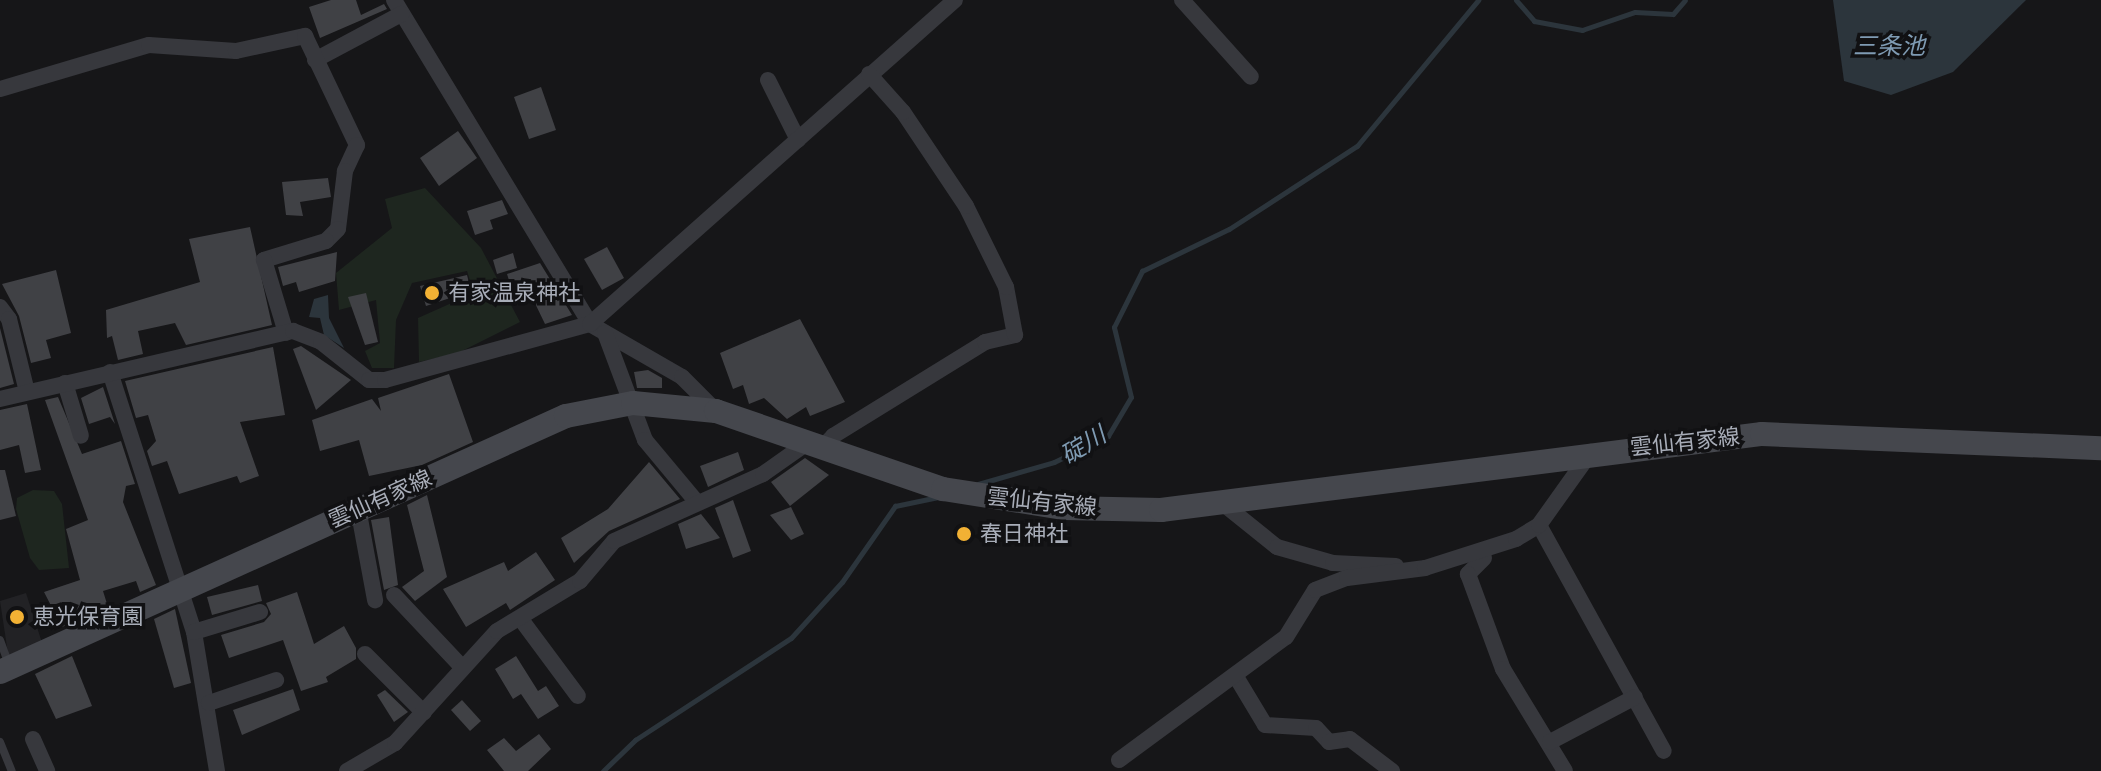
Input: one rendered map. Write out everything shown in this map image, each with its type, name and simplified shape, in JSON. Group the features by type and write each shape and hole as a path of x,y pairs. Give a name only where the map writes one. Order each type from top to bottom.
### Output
{"main road":[{"name":"雲仙有家線","path":"5,670 566,416 633,403 716,411 943,489 1065,508 1161,510 1591,452 1762,434 2101,448"}],"street":[{"path":"0,399 286,333 321,342 369,380 385,380 598,329 869,74 955,0"},
{"path":"1182,0 1251,77"},
{"path":"315,60 398,7 598,329 633,403 645,440 695,500"},
{"path":"0,89 163,43 236,51 295,34 305,36 357,145 345,171 338,229 326,241 264,260 286,333"},
{"path":"347,771 395,743 424,713 461,666 497,631 580,581 614,541 695,500 763,474 833,436 985,342 1015,335 1006,287 966,206 903,112 869,74"},
{"path":"768,80 798,140"},
{"path":"0,307 9,319 27,392"},
{"path":"598,329 682,377 716,411"},
{"path":"110,372 194,632 209,703 217,771"},
{"path":"65,383 81,436"},
{"path":"1119,760 1286,637 1315,590 1347,578 1425,568 1495,547 1539,525 1591,452"},
{"path":"1221,502 1248,529 1303,556 1425,568"},
{"path":"358,508 375,600"},
{"path":"1539,525 1664,751"},
{"path":"1495,547 1468,574 1511,689 1550,742 1565,771"},
{"path":"394,595 461,666"},
{"path":"194,632 260,612"},
{"path":"520,618 578,696"},
{"path":"365,654 424,713"},
{"path":"1235,675 1265,725 1316,728 1329,742 1350,739 1392,771"},
{"path":"209,703 276,680"},
{"path":"1550,742 1635,697"},
{"path":"33,739 47,771"}],"lane":[{"path":"0,640 5,670"},
{"path":"0,742 12,771"}],"shaded area":[{"path":"425,188 481,248 520,322 458,353 419,362 418,318 474,293 467,271 412,283 396,320 394,368 372,368 365,351 380,343 376,300 339,310 336,273 392,228 385,199"},
{"path":"33,490 54,491 62,504 69,568 39,570 30,558 16,509 17,498"},
{"name":"恵光保育園","path":"26,593 44,649 9,660 0,601"}],"water":[{"name":"三条池","path":"1833,0 2026,0 1953,72 1891,95 1844,81"},
{"path":"328,295 329,318 344,348 324,335 320,318 309,317 314,299"}],"building":[{"path":"331,0 356,0 361,15 384,4 387,9 320,38 309,7"},
{"path":"541,87 556,130 529,139 514,97"},
{"path":"458,131 477,158 439,186 420,158"},
{"path":"328,178 331,197 300,202 303,216 286,215 282,182"},
{"path":"502,200 508,214 490,220 493,229 475,235 467,211"},
{"path":"250,227 272,325 186,345 175,323 138,331 143,354 118,360 112,336 107,338 106,310 200,282 189,239"},
{"path":"607,247 624,278 602,290 584,259"},
{"path":"337,252 335,281 299,292 296,282 283,286 278,267"},
{"path":"513,253 517,268 497,274 493,260"},
{"path":"540,263 572,315 545,324 531,295 514,296 507,274"},
{"path":"56,270 71,333 46,340 51,358 31,363 19,316 2,284"},
{"path":"467,275 471,291 426,306 420,286"},
{"path":"366,293 378,342 365,345 348,297"},
{"path":"800,319 845,402 810,416 806,407 787,419 764,398 749,404 743,385 733,389 720,353"},
{"path":"0,328 14,384 0,388"},
{"path":"301,346 351,380 316,410 293,349"},
{"path":"273,347 285,415 240,422 259,476 240,483 237,476 179,494 167,461 152,466 147,451 156,441 148,415 136,418 125,381"},
{"path":"648,370 662,378 662,388 637,388 634,372"},
{"path":"449,374 473,442 422,465 369,476 359,440 320,451 312,420 372,399 381,411 378,398"},
{"path":"103,387 115,424 110,417 89,424 81,398"},
{"path":"58,397 82,454 121,441 135,484 126,486 123,502 156,585 140,592 136,581 103,591 108,607 62,627 44,592 80,580 66,529 88,520 45,400"},
{"path":"27,404 41,470 25,473 19,445 0,450 0,410"},
{"path":"738,452 744,470 708,487 700,466"},
{"path":"805,458 829,475 790,506 771,482"},
{"path":"649,462 680,499 609,531 574,563 561,538 608,509"},
{"path":"0,470 5,470 16,516 0,520"},
{"path":"427,495 447,577 415,601 402,587 424,571 407,505"},
{"path":"733,500 751,551 733,558 715,508"},
{"path":"791,507 804,534 791,540 770,515"},
{"path":"701,514 720,538 686,549 678,524"},
{"path":"389,517 398,585 384,590 371,520"},
{"path":"536,552 555,580 510,610 506,603 466,627 443,589 504,562 508,571"},
{"path":"258,585 262,601 212,615 207,597"},
{"path":"297,592 314,644 344,626 356,648 356,659 326,677 328,682 301,691 283,640 229,658 221,635 264,622 271,614 266,603"},
{"path":"175,609 191,683 174,688 154,619"},
{"path":"72,656 92,706 56,719 35,674"},
{"path":"516,656 538,691 546,686 559,706 538,719 521,694 513,699 495,669"},
{"path":"293,689 300,710 242,735 233,710"},
{"path":"385,690 408,712 394,722 377,695"},
{"path":"462,700 481,721 470,731 451,710"},
{"path":"539,734 551,749 528,771 504,771 487,750 504,738 516,751"}],"waterway":[{"name":"碇川","path":"978,484 1054,462 1108,436 1131,397 1114,327 1142,271 1229,229 1357,146 1478,0"},
{"path":"1516,0 1534,21 1582,30 1635,12 1673,14 1685,0"},
{"name":"碇川","path":"603,771 635,740 791,638 842,582 895,506 938,497"}],"place":[{"name":"有家温泉神社","path":"432,293"},
{"name":"春日神社","path":"964,534"},
{"name":"恵光保育園","path":"17,617"}]}
